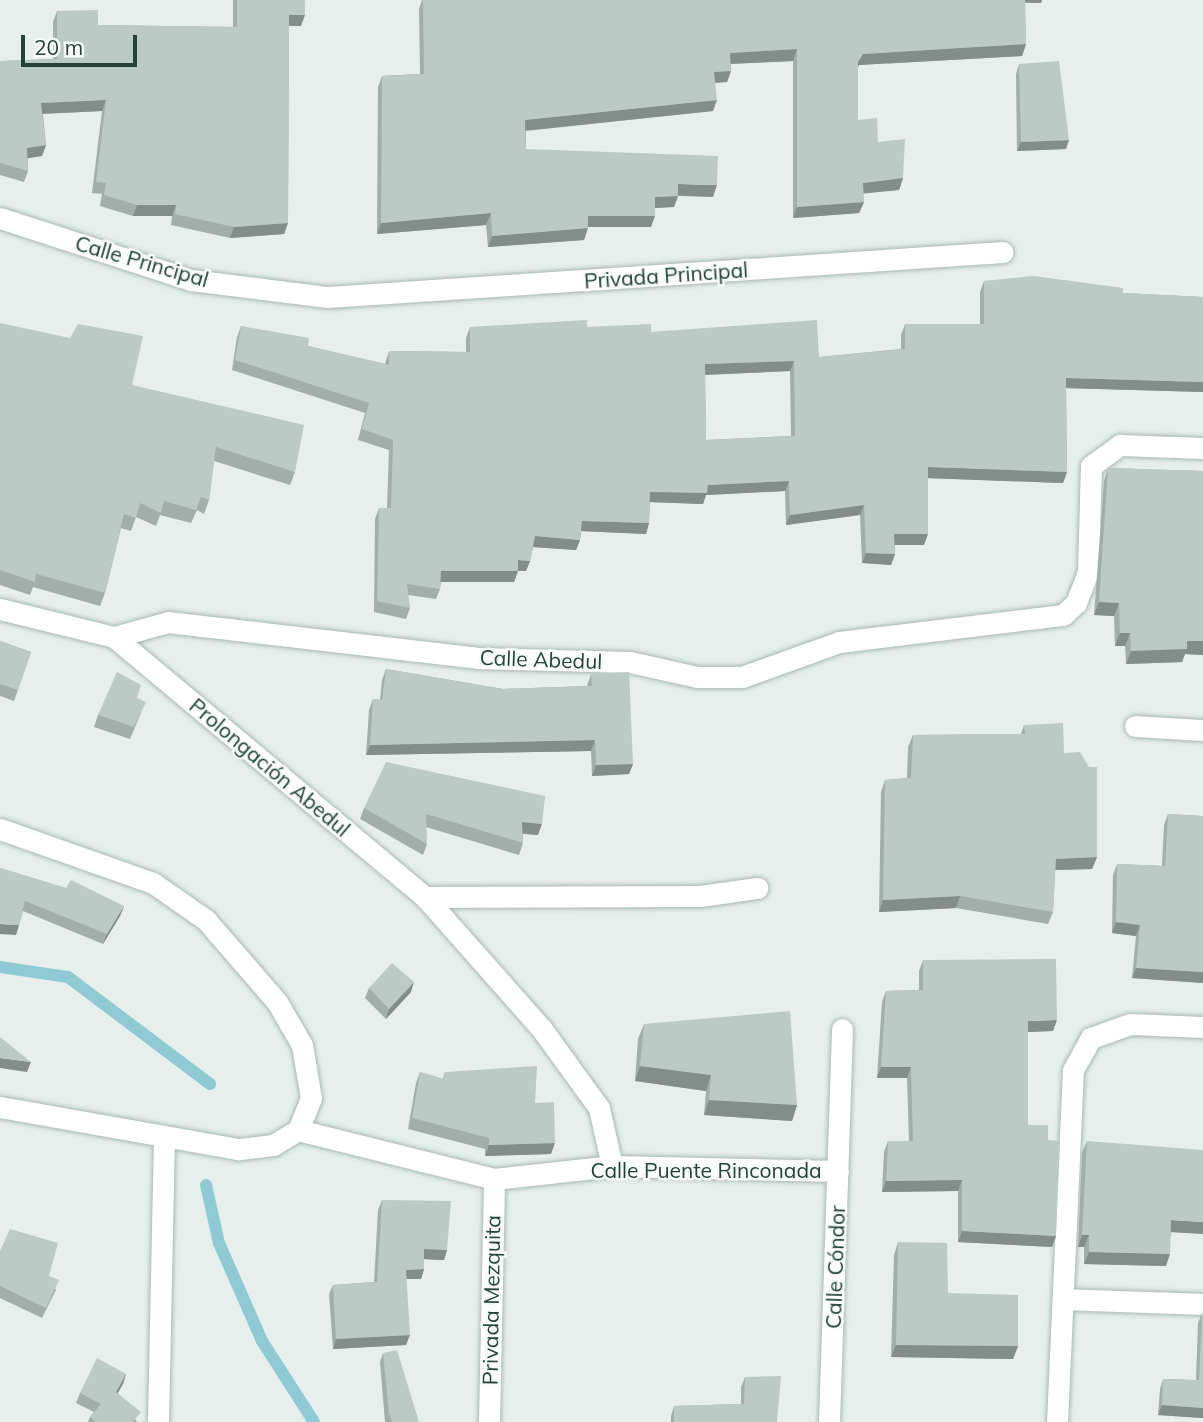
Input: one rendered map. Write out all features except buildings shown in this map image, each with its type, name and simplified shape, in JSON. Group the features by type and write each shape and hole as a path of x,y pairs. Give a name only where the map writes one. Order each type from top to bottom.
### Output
{"street":[{"name":"Calle Principal","path":"0,218 191,280 328,297"},
{"name":"Privada Principal","path":"328,297 1003,252"},
{"name":"Calle Abedul","path":"0,609 114,637 168,622 477,658 630,662 697,677 742,677 839,642 1063,615 1076,603 1088,572 1091,466 1120,445 1203,448"},
{"name":"Prolongación Abedul","path":"114,637 425,897 541,1028 598,1108 612,1166"},
{"path":"1135,726 1203,730"},
{"path":"0,829 153,883 206,920 277,1002 302,1045 311,1098 298,1130 273,1145 238,1149 0,1107"},
{"path":"425,897 700,896 757,888"},
{"path":"1058,1422 1073,1070 1091,1038 1130,1024 1203,1027"},
{"name":"Calle Cóndor","path":"830,1422 842,1029"},
{"name":"Calle Puente Rinconada","path":"298,1130 494,1178 612,1166 838,1171"},
{"path":"158,1422 163,1137"},
{"name":"Privada Mezquita","path":"489,1422 494,1178"},
{"path":"1063,1298 1203,1304"}],"waterway":[{"path":"0,967 68,977 210,1084"},
{"path":"206,1185 219,1243 262,1341 314,1422"}]}
